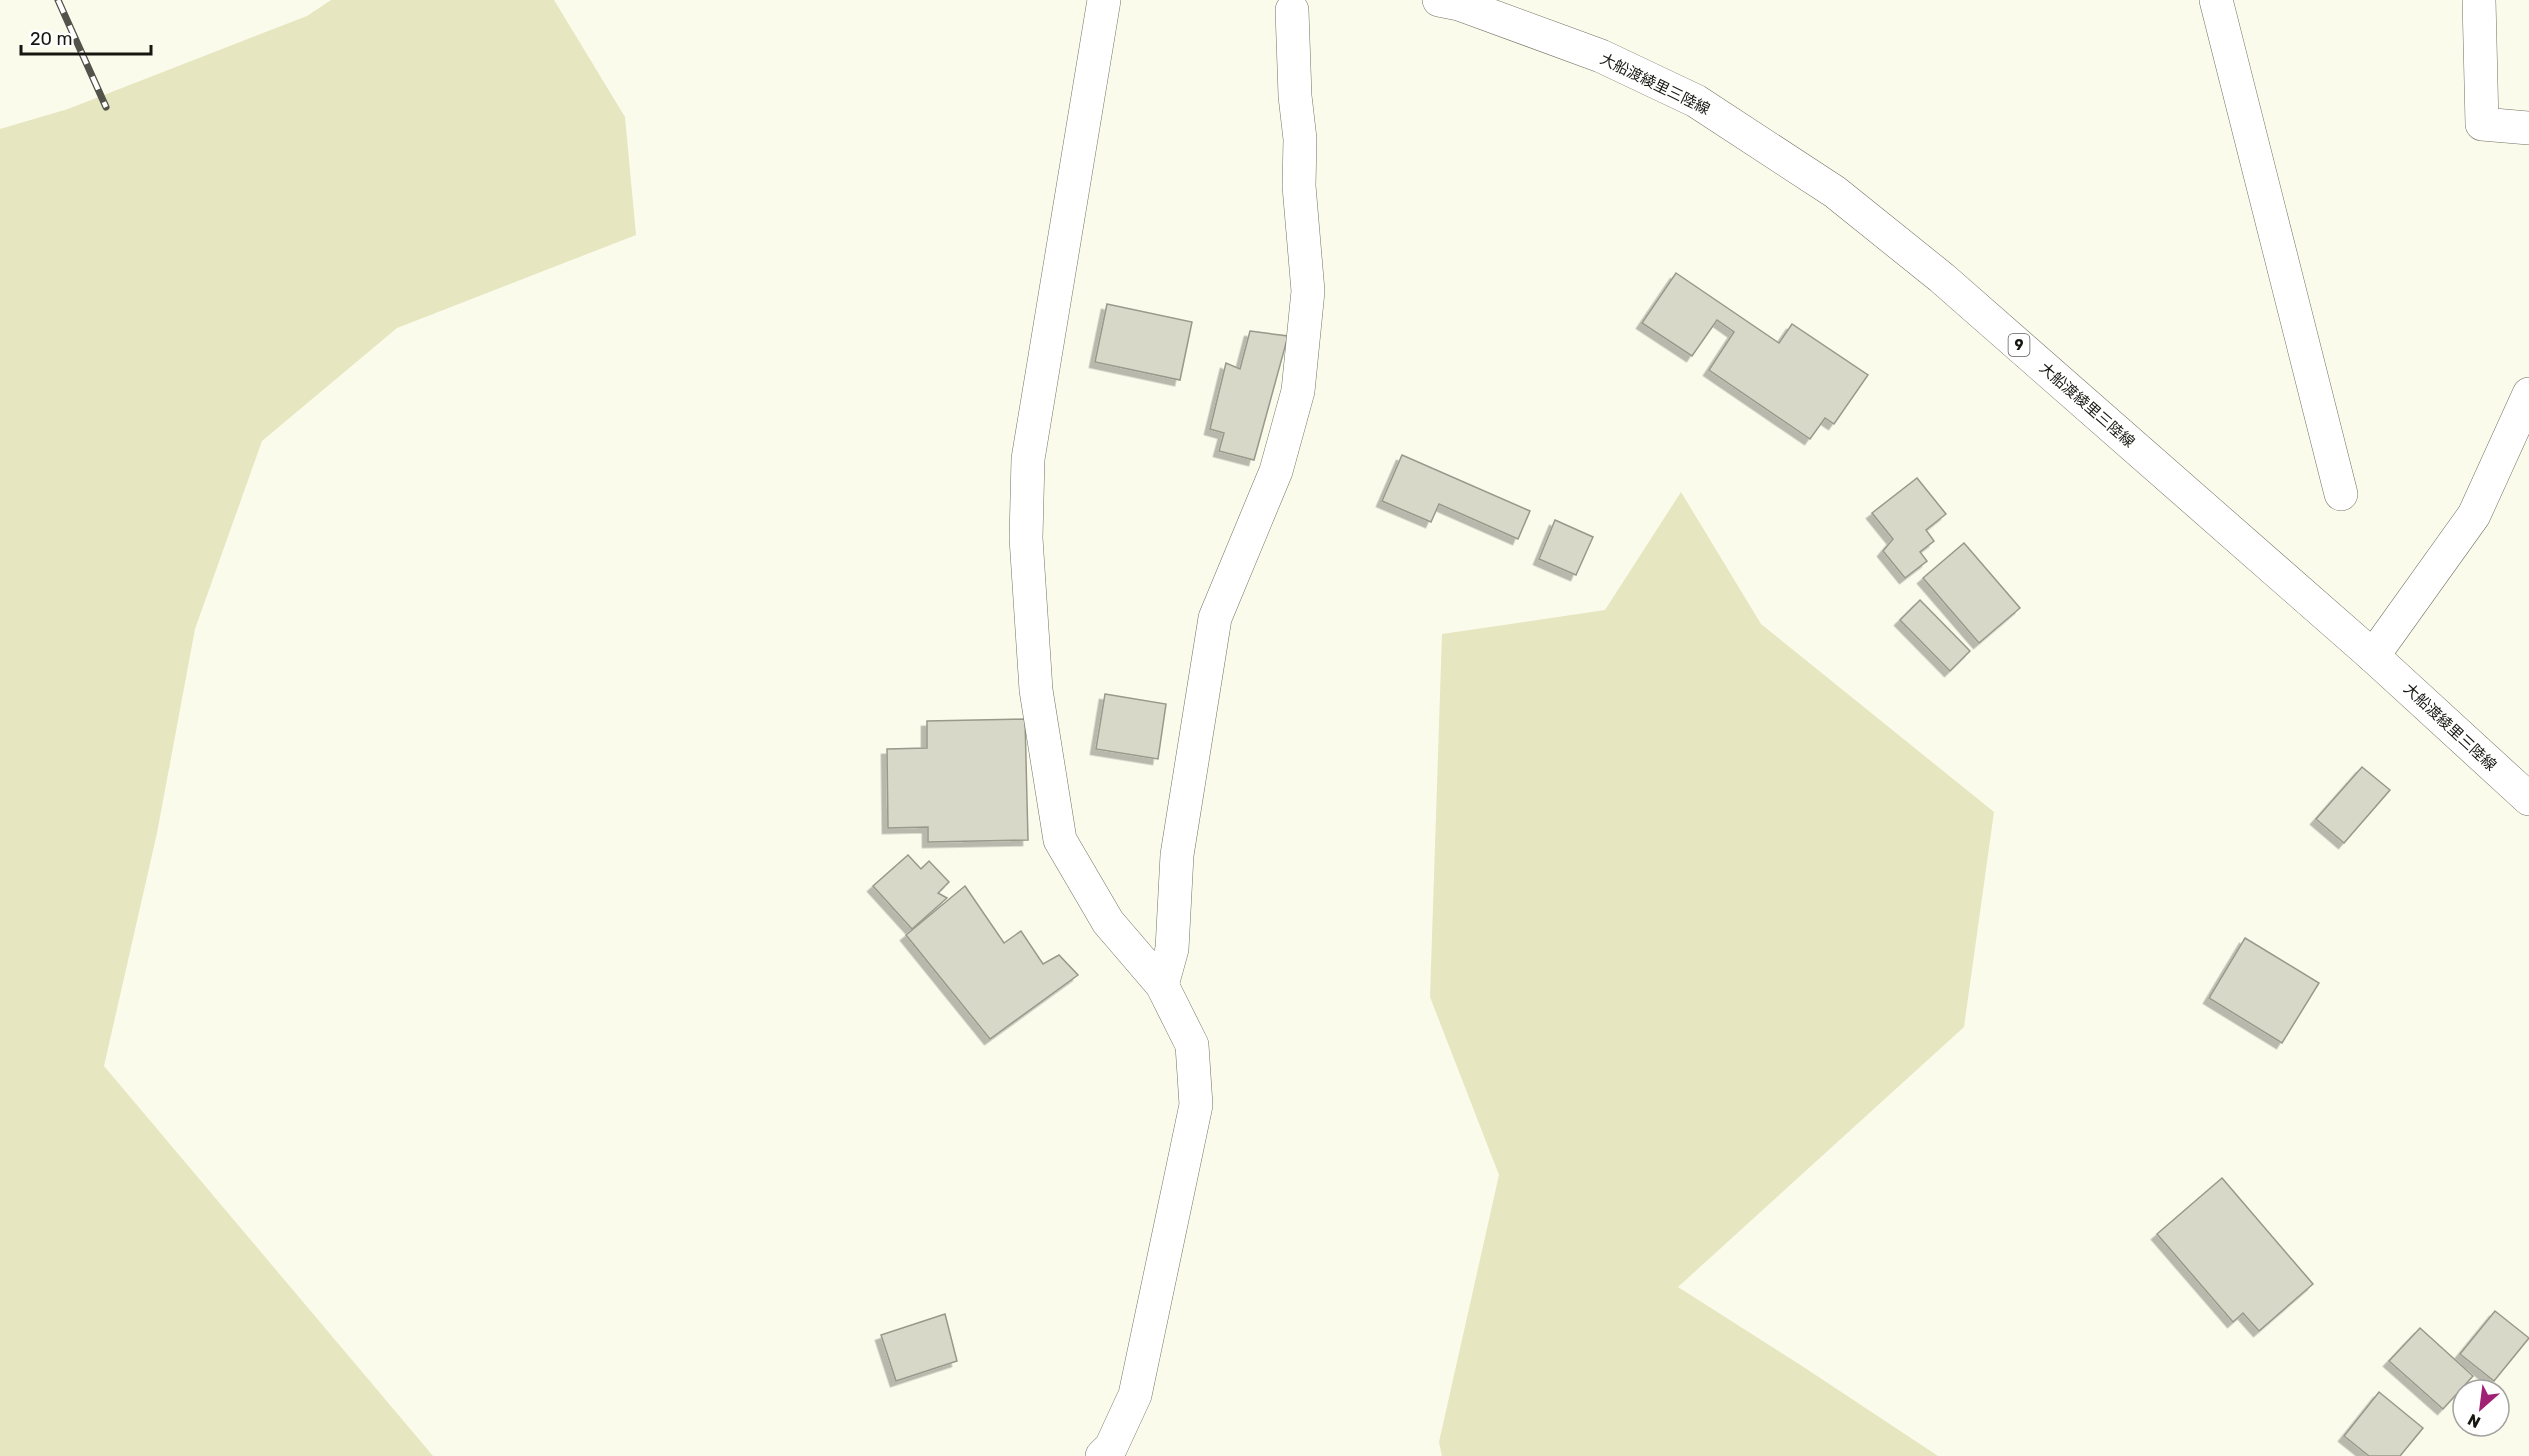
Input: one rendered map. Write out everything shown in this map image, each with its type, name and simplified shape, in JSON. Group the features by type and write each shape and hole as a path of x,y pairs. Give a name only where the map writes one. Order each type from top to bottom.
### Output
{"street":[{"path":"1102,1456 1111,1447 1135,1395 1196,1105 1192,1045 1161,985 1108,922 1060,840 1036,690 1026,538 1028,459 1104,0"},
{"name":"大船渡綾里三陸線","path":"1439,0 1459,4 1601,56 1696,101 1835,192 1942,278 2373,656 2529,799"},
{"path":"2216,0 2341,494"},
{"path":"2479,0 2482,124 2529,128"},
{"path":"1161,985 1172,949 1177,855 1215,618 1276,471 1298,391 1308,291 1299,186 1300,139 1295,96 1292,10"},
{"path":"2373,656 2474,515 2529,394"}],"green space":[{"path":"331,0 554,0 625,117 636,235 397,328 262,441 195,629 157,833 104,1066 433,1456 0,1456 0,129 68,109 307,16"},
{"path":"1681,492 1761,624 1994,812 1964,1027 1678,1287 1938,1456 1442,1456 1439,1442 1499,1175 1430,997 1442,634 1605,610"}],"building":[{"path":"1676,273 1779,343 1792,324 1868,375 1834,424 1825,418 1810,439 1709,370 1734,332 1717,320 1692,356 1642,323"},
{"path":"1107,304 1192,322 1180,380 1095,362"},
{"path":"1250,331 1288,336 1254,460 1219,451 1224,433 1210,429 1226,363 1240,369"},
{"path":"1402,455 1530,511 1518,539 1439,504 1431,522 1382,501"},
{"path":"1917,478 1946,514 1926,530 1934,541 1920,552 1927,561 1905,578 1883,551 1893,539 1872,513"},
{"path":"1555,520 1593,537 1576,575 1539,559"},
{"path":"1964,543 2020,608 1979,643 1923,578"},
{"path":"1920,600 1970,651 1950,671 1900,620"},
{"path":"1105,694 1166,704 1158,759 1096,749"},
{"path":"1025,719 1028,840 928,842 928,827 888,828 887,749 927,748 927,721"},
{"path":"2362,767 2390,790 2344,843 2316,819"},
{"path":"908,855 921,869 929,861 949,882 938,893 947,898 912,929 873,886"},
{"path":"965,886 1004,943 1021,931 1043,964 1059,955 1078,975 990,1039 906,935"},
{"path":"2245,938 2319,983 2282,1043 2209,998"},
{"path":"2222,1178 2313,1284 2259,1331 2243,1313 2233,1322 2157,1234"},
{"path":"2495,1311 2529,1338 2496,1378 2490,1378 2460,1354"},
{"path":"945,1314 957,1361 896,1381 881,1335"},
{"path":"2420,1328 2473,1376 2471,1378 2451,1378 2451,1400 2443,1409 2389,1361"},
{"path":"2379,1392 2423,1428 2400,1456 2369,1456 2344,1436"}],"railway":[{"path":"58,0 106,107"}]}
